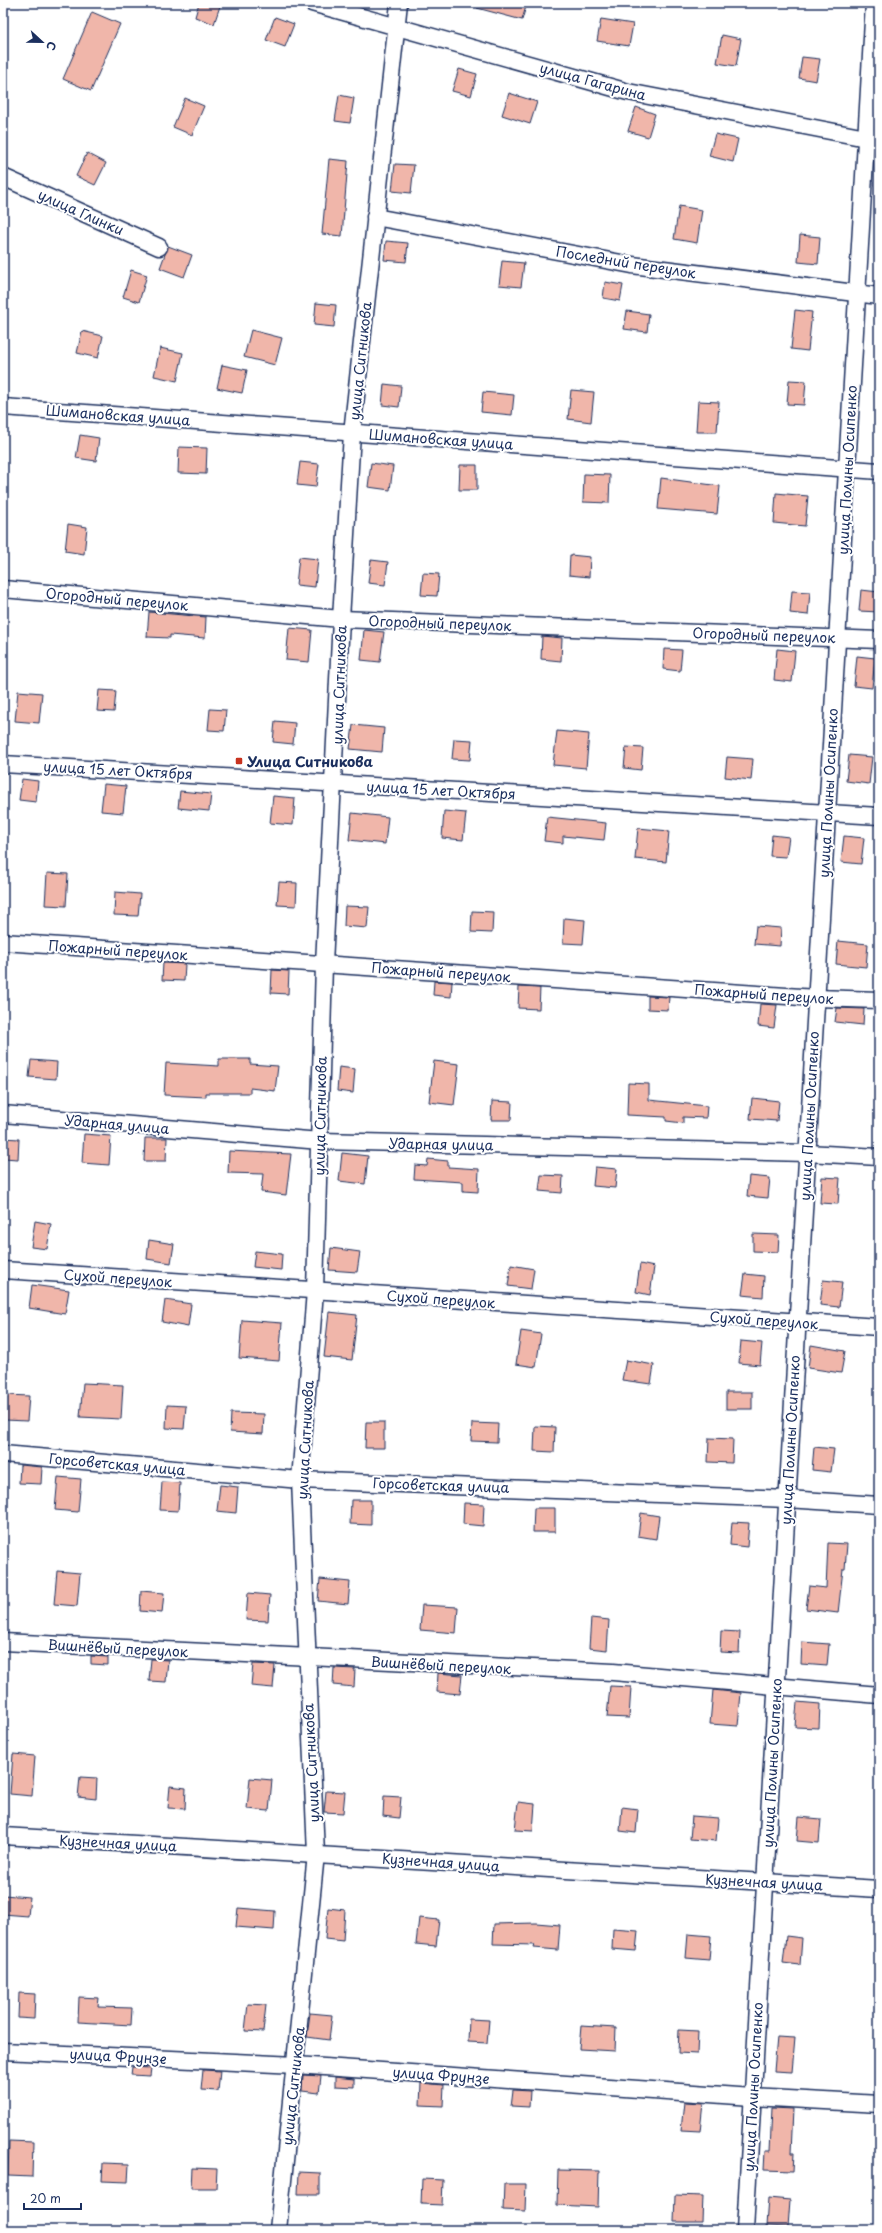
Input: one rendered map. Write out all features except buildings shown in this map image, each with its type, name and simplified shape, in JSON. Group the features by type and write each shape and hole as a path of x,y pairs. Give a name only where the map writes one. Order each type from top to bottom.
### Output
{"street":[{"name":"улица Гагарина","path":"312,3 628,92 872,139"},
{"name":"улица Ситникова","path":"278,2230 296,2065 316,1854 306,1658 300,1480 316,1291 324,964 335,783 341,619 352,433 399,3"},
{"name":"улица Полины Осипенко","path":"745,2230 857,295 872,139 874,3"},
{"name":"улица Глинки","path":"3,177 159,247"},
{"name":"Последний переулок","path":"375,217 632,265 857,295 879,296"},
{"name":"Шимановская улица","path":"3,407 879,471"},
{"name":"Огородный переулок","path":"3,589 341,619 837,637 879,640"},
{"name":"улица 15 лет Октября","path":"3,764 879,816"},
{"name":"Пожарный переулок","path":"3,942 816,998 879,1000"},
{"name":"Ударная улица","path":"3,1114 320,1141 807,1153 879,1158"},
{"name":"Сухой переулок","path":"3,1270 879,1327"},
{"name":"Горсоветская улица","path":"3,1454 300,1480 787,1498 879,1505"},
{"name":"Вишнёвый переулок","path":"3,1642 613,1672 879,1695"},
{"name":"Кузнечная улица","path":"3,1836 316,1854 765,1883 879,1888"},
{"name":"улица Фрунзе","path":"3,2051 296,2065 752,2097 879,2104"}],"place":[{"name":"Улица Ситникова","path":"239,761"}]}
